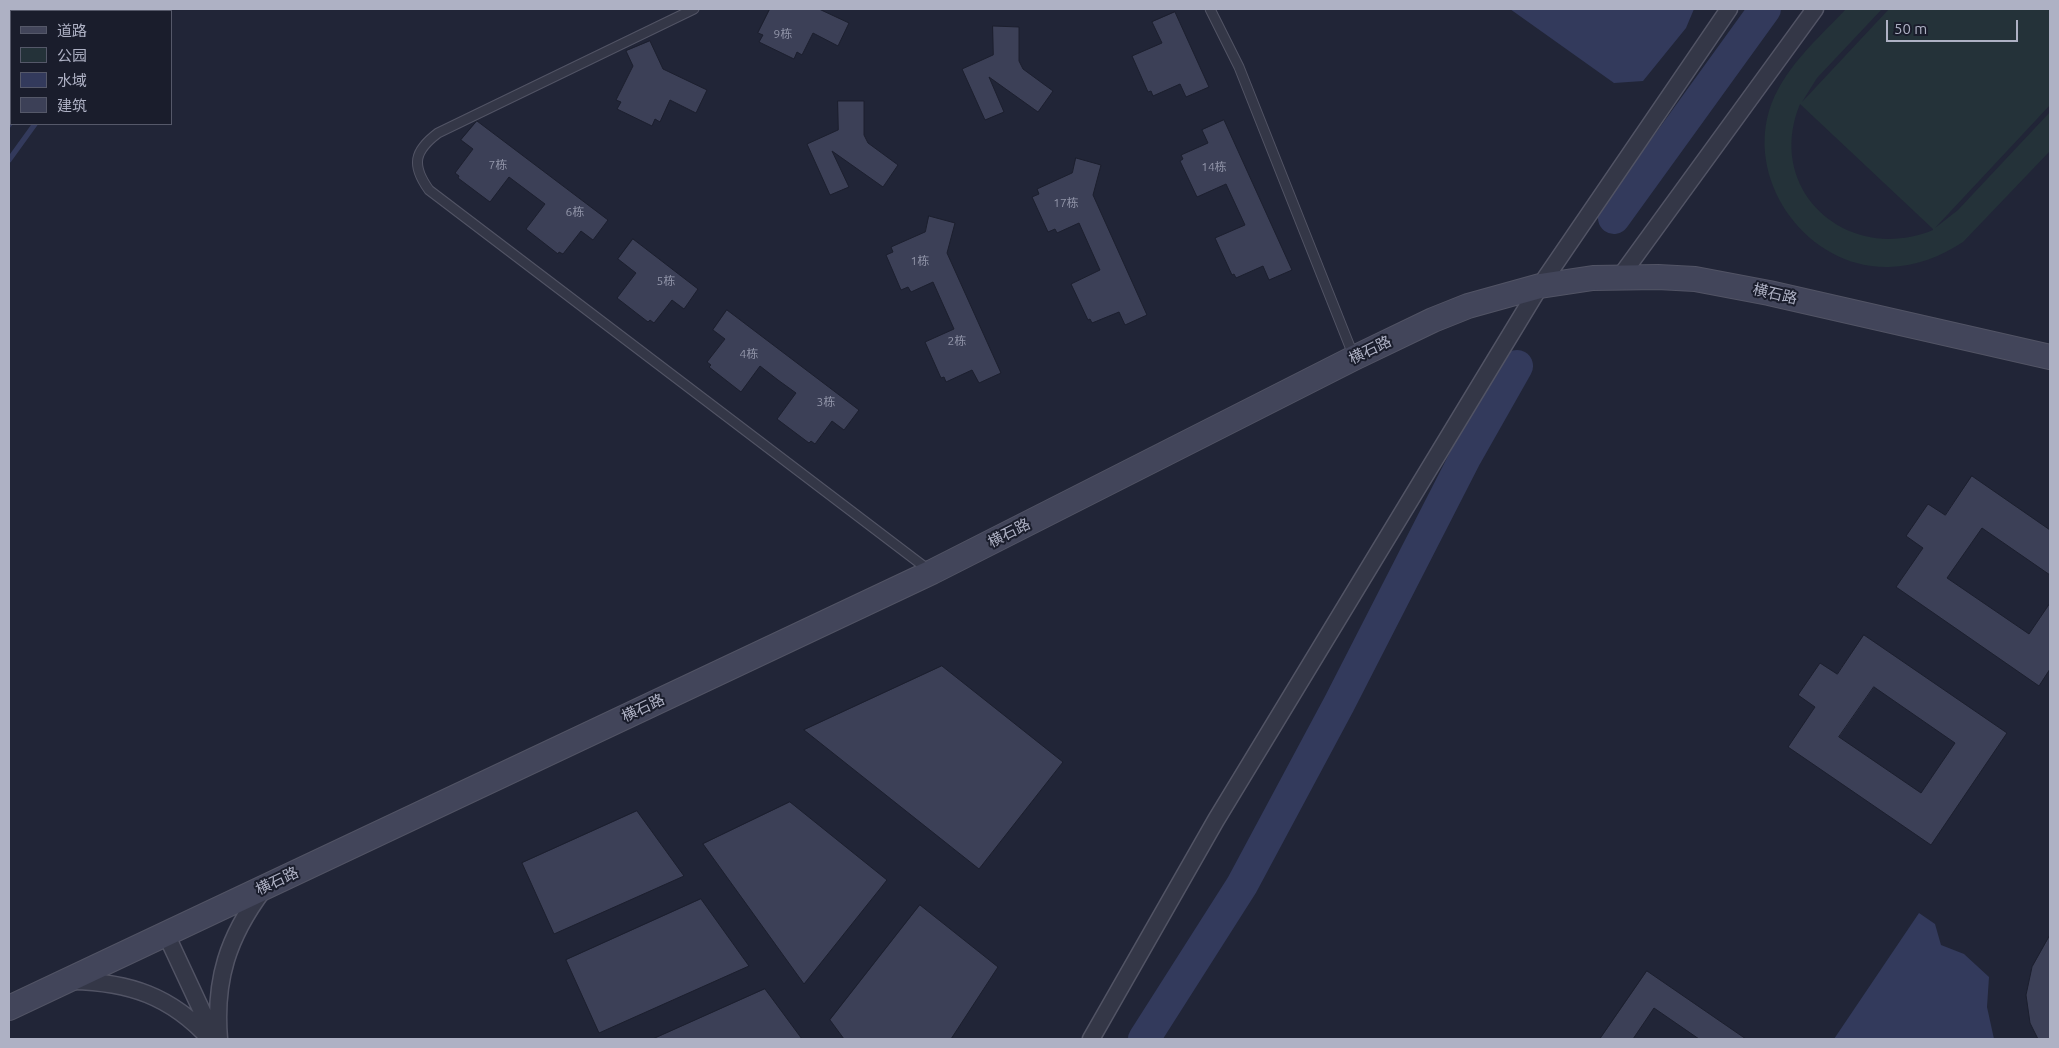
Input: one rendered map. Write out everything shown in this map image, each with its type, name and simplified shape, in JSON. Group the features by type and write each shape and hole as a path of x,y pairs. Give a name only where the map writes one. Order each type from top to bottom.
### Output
{"main road":[{"name":"横石路","path":"9,1008 932,572 1354,358 1433,320 1468,306 1540,286 1576,280 1620,277 1676,278 1732,285 2050,357"}],"street":[{"path":"1091,1039 1216,820 1540,286 1729,9"},
{"path":"1620,277 1815,9"},
{"path":"220,1039 217,1016 220,981 230,946 245,914 266,886"},
{"path":"166,934 215,1039"},
{"path":"68,981 103,982 137,990 169,1004 210,1039"}],"lane":[{"path":"694,9 438,133 424,143 418,159 419,176 429,190 932,572"},
{"path":"1210,9 1239,67 1354,358"}],"green space":[{"path":"1846,9 1882,9 1817,78 1802,102 1889,9 2050,9 2050,105 1935,228 1958,210 2050,112 2050,151 1963,242 1946,252 1919,263 1889,267 1860,264 1834,254 1811,238 1791,218 1776,194 1767,167 1765,139 1769,111 1782,82 1801,56","holes":["1800,104 1933,229 1901,238 1871,237 1844,228 1821,213 1804,191 1794,165 1792,136"]}],"water":[{"path":"9,9 84,9 10,10 10,125 12,125 9,129"},
{"path":"1510,9 1694,9 1686,28 1643,81 1614,83"},
{"path":"1919,913 1935,924 1941,945 1964,954 1989,977 1987,1007 1994,1039 1834,1039"}],"building":[{"path":"770,9 819,9 849,23 838,46 813,33 802,55 797,52 794,59 759,42 763,35 758,33"},
{"path":"1175,12 1209,87 1186,97 1180,84 1153,96 1151,91 1148,92 1132,56 1162,43 1152,22"},
{"path":"993,26 1019,27 1019,61 1023,69 1053,91 1038,112 989,77 1004,112 985,120 962,69 993,55"},
{"path":"650,41 663,69 707,90 696,113 670,100 660,122 655,119 652,126 617,109 621,102 616,100 633,66 626,51"},
{"path":"838,101 864,101 864,135 868,143 898,165 883,187 832,151 849,187 830,195 807,144 838,130"},
{"path":"1224,120 1292,270 1269,280 1263,266 1236,278 1234,274 1232,275 1215,238 1245,225 1226,184 1197,197 1180,161 1183,159 1181,155 1208,143 1202,130"},
{"path":"477,121 608,220 593,240 581,231 563,254 559,252 558,254 526,229 545,204 509,177 490,202 458,178 459,176 455,173 473,149 461,140"},
{"path":"1076,158 1101,165 1093,195 1147,315 1125,325 1119,312 1092,323 1090,319 1088,320 1071,284 1100,270 1079,223 1057,233 1055,229 1048,232 1032,197 1039,194 1037,189 1072,173"},
{"path":"929,216 955,223 947,253 1001,373 979,383 972,370 946,382 944,377 941,378 925,342 954,329 933,282 911,292 908,287 901,290 886,255 893,252 891,247 925,232"},
{"path":"633,239 698,289 684,309 672,300 654,323 650,320 648,322 617,298 636,273 618,259"},
{"path":"727,310 859,410 844,430 832,421 815,444 811,441 809,443 777,419 796,393 760,366 741,392 709,367 711,365 707,362 725,339 713,330"},
{"path":"1972,476 2050,530 2050,575 1982,528 1947,578 2029,634 2050,603 2050,669 2039,686 1896,587 1923,548 1906,536 1928,504 1945,515"},
{"path":"1864,635 2007,733 1931,845 1788,747 1815,707 1798,695 1820,663 1837,674","holes":["1874,687 1955,743 1921,793 1839,737"]},
{"path":"942,666 1063,762 979,869 804,730"},
{"path":"790,802 887,880 804,984 703,844"},
{"path":"637,811 684,876 554,934 522,863"},
{"path":"701,899 749,966 599,1033 566,960"},
{"path":"920,905 998,967 951,1039 844,1039 830,1020"},
{"path":"2050,935 2050,1039 2038,1039 2030,1023 2026,995 2032,967"},
{"path":"1647,971 1746,1039 1699,1039 1654,1008 1633,1039 1600,1039"},
{"path":"765,989 802,1039 653,1039"}],"waterway":[{"path":"1614,218 1765,9"},
{"path":"9,160 34,125"},
{"path":"1144,1039 1242,885 1339,704 1466,456 1517,366"}]}
